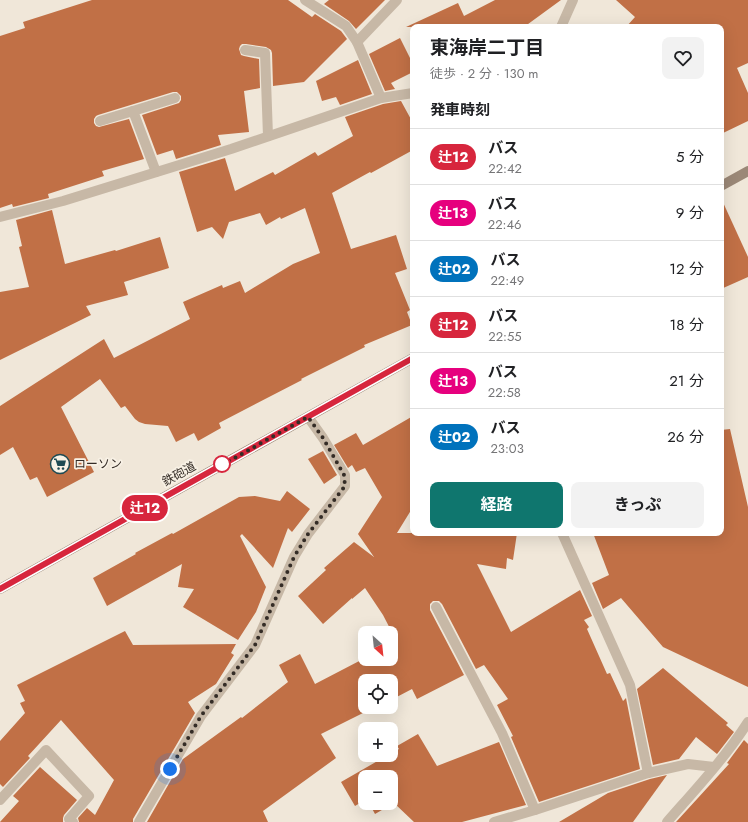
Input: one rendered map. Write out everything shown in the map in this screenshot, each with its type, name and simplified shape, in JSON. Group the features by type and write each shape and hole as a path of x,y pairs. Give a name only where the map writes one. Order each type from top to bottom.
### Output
{"street":[{"path":"305,0 346,26 357,42 381,98"},
{"path":"357,42 397,0"},
{"path":"562,24 573,0"},
{"path":"245,50 265,53 268,136"},
{"path":"0,217 63,201 231,149 381,98 410,93"},
{"path":"100,121 175,98"},
{"path":"133,111 156,172"},
{"path":"724,184 748,171"},
{"name":"鉄砲道","path":"0,589 410,360"},
{"path":"140,822 201,716 255,645 294,557 308,534 345,486 344,475 323,438 308,417"},
{"path":"563,536 630,684 648,773"},
{"path":"436,607 502,733 535,810"},
{"path":"667,822 741,734 748,722"},
{"path":"0,800 46,750 89,796 69,819 73,822"},
{"path":"494,822 648,773 688,764 714,767"}],"building":[{"path":"92,0 288,0 312,17 315,14 341,31 347,39 304,82 273,86 271,50 266,47 242,44 239,49 241,55 259,59 260,88 244,91 249,132 218,135 221,145 176,159 173,150 157,155 142,115 179,103 181,96 177,92 173,92 98,115 94,119 94,123 99,127 129,119 144,159 102,171 104,176 48,194 49,198 13,207 12,204 0,208 0,36 25,28 23,22"},
{"path":"329,0 385,0 356,29 349,21 324,4"},
{"path":"495,0 561,0 528,24 412,24 458,3 464,16"},
{"path":"616,0 748,0 748,63 737,68 748,93 748,121 724,133 724,24 629,24 635,17"},
{"path":"400,38 410,58 410,74 391,83 395,89 385,91 369,54"},
{"path":"358,60 372,94 340,105 336,97 322,101 316,81"},
{"path":"401,101 410,118 410,152 332,193 351,249 396,235 407,269 395,273 410,310 407,312 410,320 410,326 364,345 365,347 219,423 221,428 198,441 194,433 176,442 168,426 139,422 125,406 121,408 100,379 61,407 94,472 47,497 37,477 30,480 13,447 0,455 0,406 104,339 114,358 190,319 183,302 222,285 223,288 240,281 245,293 293,264 320,253 305,208 281,219 280,217 266,225 260,213 229,222 223,239 212,227 197,232 179,172 225,158 235,191 273,172 275,175 315,152 318,156 353,136 345,117 383,104"},
{"path":"724,205 748,257 748,277 724,288"},
{"path":"52,210 65,264 115,250 116,251 160,237 169,268 124,282 128,295 86,306 91,315 0,360 0,292 29,287 19,247 22,246 16,220"},
{"path":"410,418 410,512 397,533 410,533 410,536 517,536 513,560 507,558 506,569 477,564 511,632 580,590 592,616 584,620 589,627 587,629 607,674 610,673 623,701 626,698 640,769 539,802 511,737 513,736 497,705 508,699 484,665 476,669 442,604 439,601 433,601 430,604 430,610 464,675 417,699 412,689 398,696 398,674 358,674 358,714 361,714 321,734 336,758 263,811 268,822 147,822 183,759 241,717 242,718 288,682 279,665 300,654 315,684 358,662 358,666 398,666 398,626 389,626 365,588 323,624 298,596 326,570 324,568 354,542 374,557 358,534 382,497 365,468 356,472 352,465 348,468 334,445 356,433 363,445"},
{"path":"730,429 748,507 748,687 663,647 621,598 603,609 592,583 609,575 594,536 724,536 724,430"},
{"path":"323,451 337,475 324,484 308,459"},
{"path":"287,491 310,509 292,532 288,528 273,568 242,534 240,536 266,587 256,612 238,640 183,607 194,589 178,587 182,564 107,606 93,578 136,554 135,553 172,533 173,534 239,497 255,496 280,501"},
{"path":"125,631 133,645 236,644 231,653 234,655 216,684 188,702 195,713 133,819 133,822 79,822 78,818 87,808 95,815 114,780 61,720 28,756 30,758 3,787 0,784 0,741 25,713 20,703 25,701 17,685"},
{"path":"663,668 728,723 726,725 734,732 717,754 696,737 679,759 653,765 637,689"},
{"path":"418,734 437,766 499,742 526,805 462,822 414,822 398,807 398,770 362,770 376,762 398,762 398,745"},
{"path":"744,740 748,744 748,822 676,822 729,764 727,763"},
{"path":"40,767 77,800 64,815 63,822 0,822 19,801 13,796"},
{"path":"358,772 358,804 355,806 341,782"},
{"path":"667,775 633,822 559,822 608,793"},
{"path":"373,810 382,810 375,814"}],"bus line":[{"name":"辻12","path":"0,589 410,360"}],"place":[{"name":"ローソン","path":"60,464"}],"route":[{"path":"170,769 201,716 255,645 294,557 308,534 345,486 344,475 323,438 308,417 220,466 222,464"}]}
